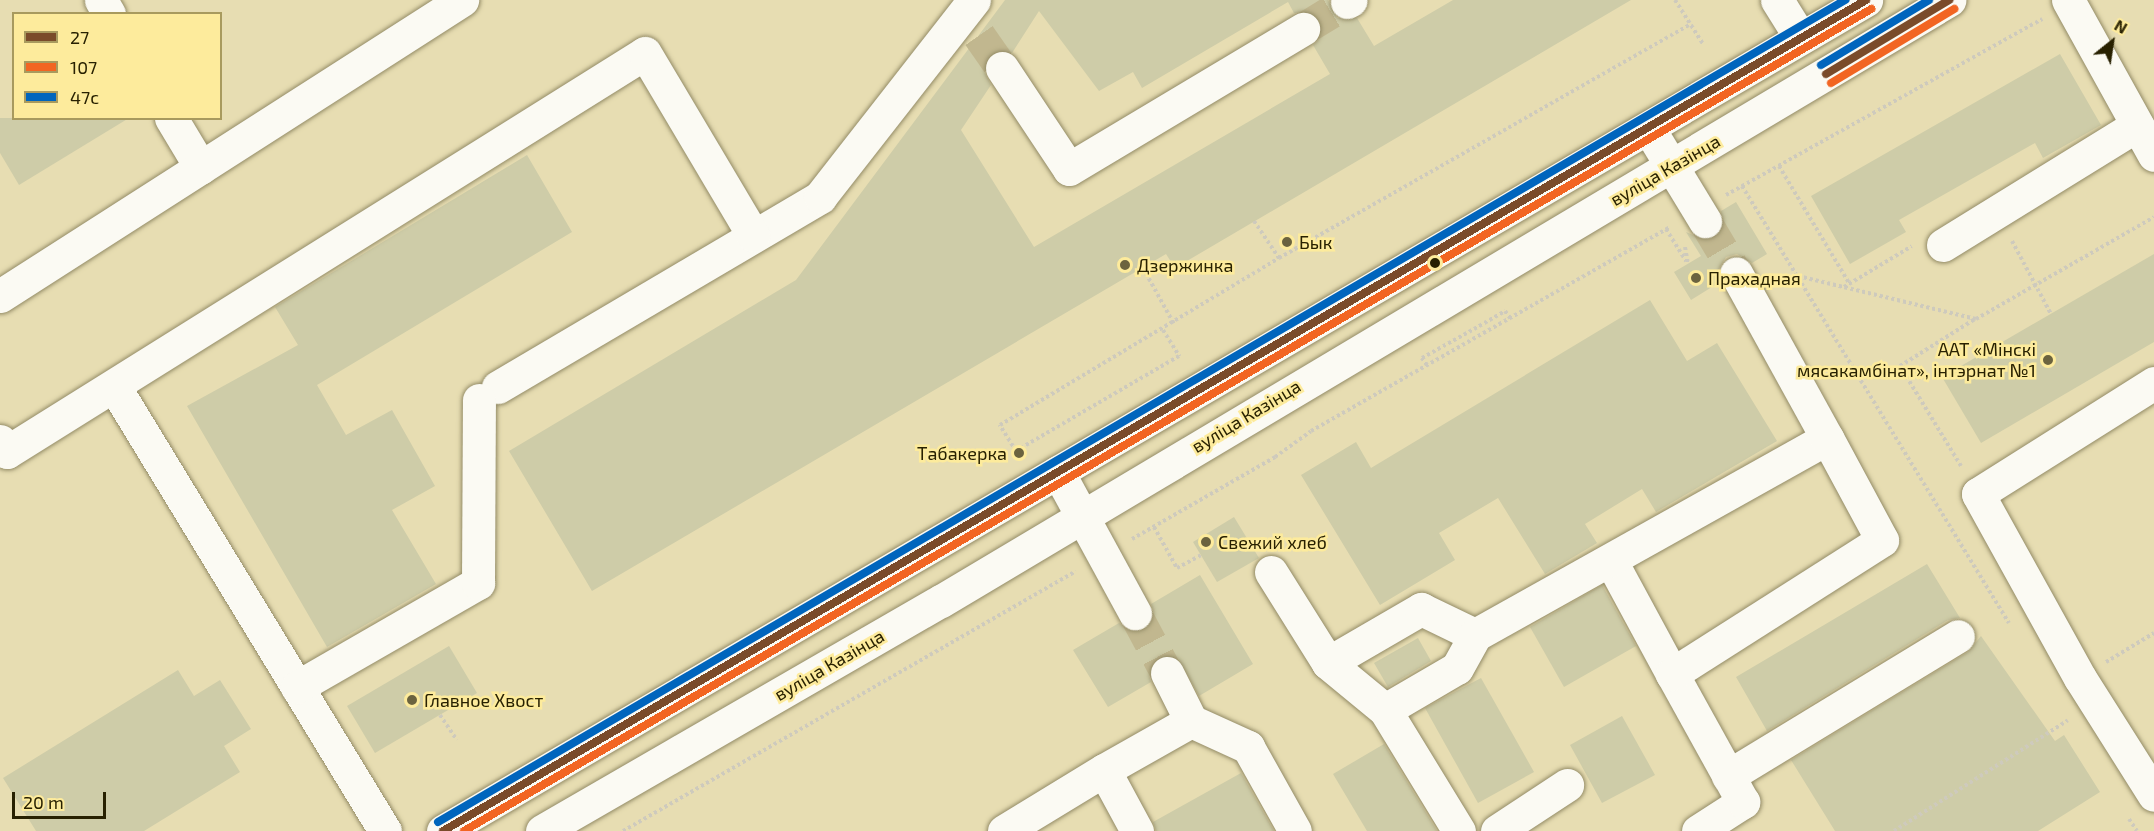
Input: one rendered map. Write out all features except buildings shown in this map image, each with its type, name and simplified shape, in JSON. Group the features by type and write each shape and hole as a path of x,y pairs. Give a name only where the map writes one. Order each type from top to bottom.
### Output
{"main road":[{"path":"0,296 462,0"},
{"path":"1777,0 1800,37"},
{"path":"443,831 1649,129 1800,37 1866,0"},
{"name":"вуліца Казінца","path":"542,831 941,601 1081,514 1670,167 1946,1"},
{"path":"2069,2 2154,155"},
{"path":"297,687 478,583 488,393 820,197 972,16"},
{"path":"1002,68 1069,169 1303,29"},
{"path":"2,450 114,386 645,53 753,235"},
{"path":"172,120 201,168"},
{"path":"1943,245 2137,125"},
{"path":"1649,129 1701,216"},
{"path":"1672,674 1882,540 1736,273"},
{"path":"2154,383 1978,494 2080,678 2154,795"},
{"path":"114,386 385,831"},
{"path":"1385,710 1457,668 1474,634 1611,561 1827,438"},
{"path":"1058,472 1135,613"},
{"path":"1611,561 1743,802 1698,831"},
{"path":"1270,572 1329,663 1385,710 1459,831"},
{"path":"1329,663 1421,609 1474,634"},
{"path":"1728,776 1958,636"},
{"path":"1167,673 1191,721 1248,747 1295,831"},
{"path":"1004,831 1104,770 1191,721"},
{"path":"624,727 648,738 653,750 646,771"},
{"path":"1104,770 1137,831"},
{"path":"1497,831 1567,785"}],"path":[{"path":"1675,0 1703,44"},
{"path":"623,831 1154,527 1427,365 1666,229 1701,216 1742,186 2069,2"},
{"path":"1163,330 1179,357 1016,451 1000,425 1163,330 1174,324 1279,258 1691,24"},
{"path":"1779,166 1850,283"},
{"path":"1742,186 2013,630"},
{"path":"1996,211 2051,314"},
{"path":"1978,494 1900,366 2035,284 2154,217"},
{"path":"1254,221 1279,258"},
{"path":"1666,229 1688,264"},
{"path":"1143,268 1174,324"},
{"path":"1798,276 1976,319"},
{"path":"1427,365 1422,358 1505,311 1509,318"},
{"path":"1154,527 1177,568 1201,555"},
{"path":"2080,678 2154,633"},
{"path":"2062,710 2075,730"},
{"path":"440,715 457,740"},
{"path":"1894,831 2068,720"},
{"path":"2124,811 2137,831"}],"tunnel":[{"path":"1303,29 1347,2"},
{"path":"979,35 1002,68"},
{"path":"1705,221 1736,273"},
{"path":"1135,613 1167,673"}],"transit line":[{"name":"47с","path":"438,822 1845,0"},
{"name":"27","path":"443,831 1866,0"},
{"name":"47с","path":"1821,65 1929,0"},
{"name":"27","path":"1826,74 1949,0"},
{"name":"107","path":"464,831 1871,9"},
{"name":"107","path":"1831,83 1954,9"}],"place":[{"name":"Бык","path":"1287,242"},
{"name":"Дзержинка","path":"1125,265"},
{"name":"Прахадная","path":"1696,278"},
{"name":"ААТ «Мінскі мясакамбінат», інтэрнат №1","path":"2048,360"},
{"name":"Табакерка","path":"1019,453"},
{"name":"Свежий хлеб","path":"1206,542"},
{"name":"Главное Хвост","path":"412,700"}]}
